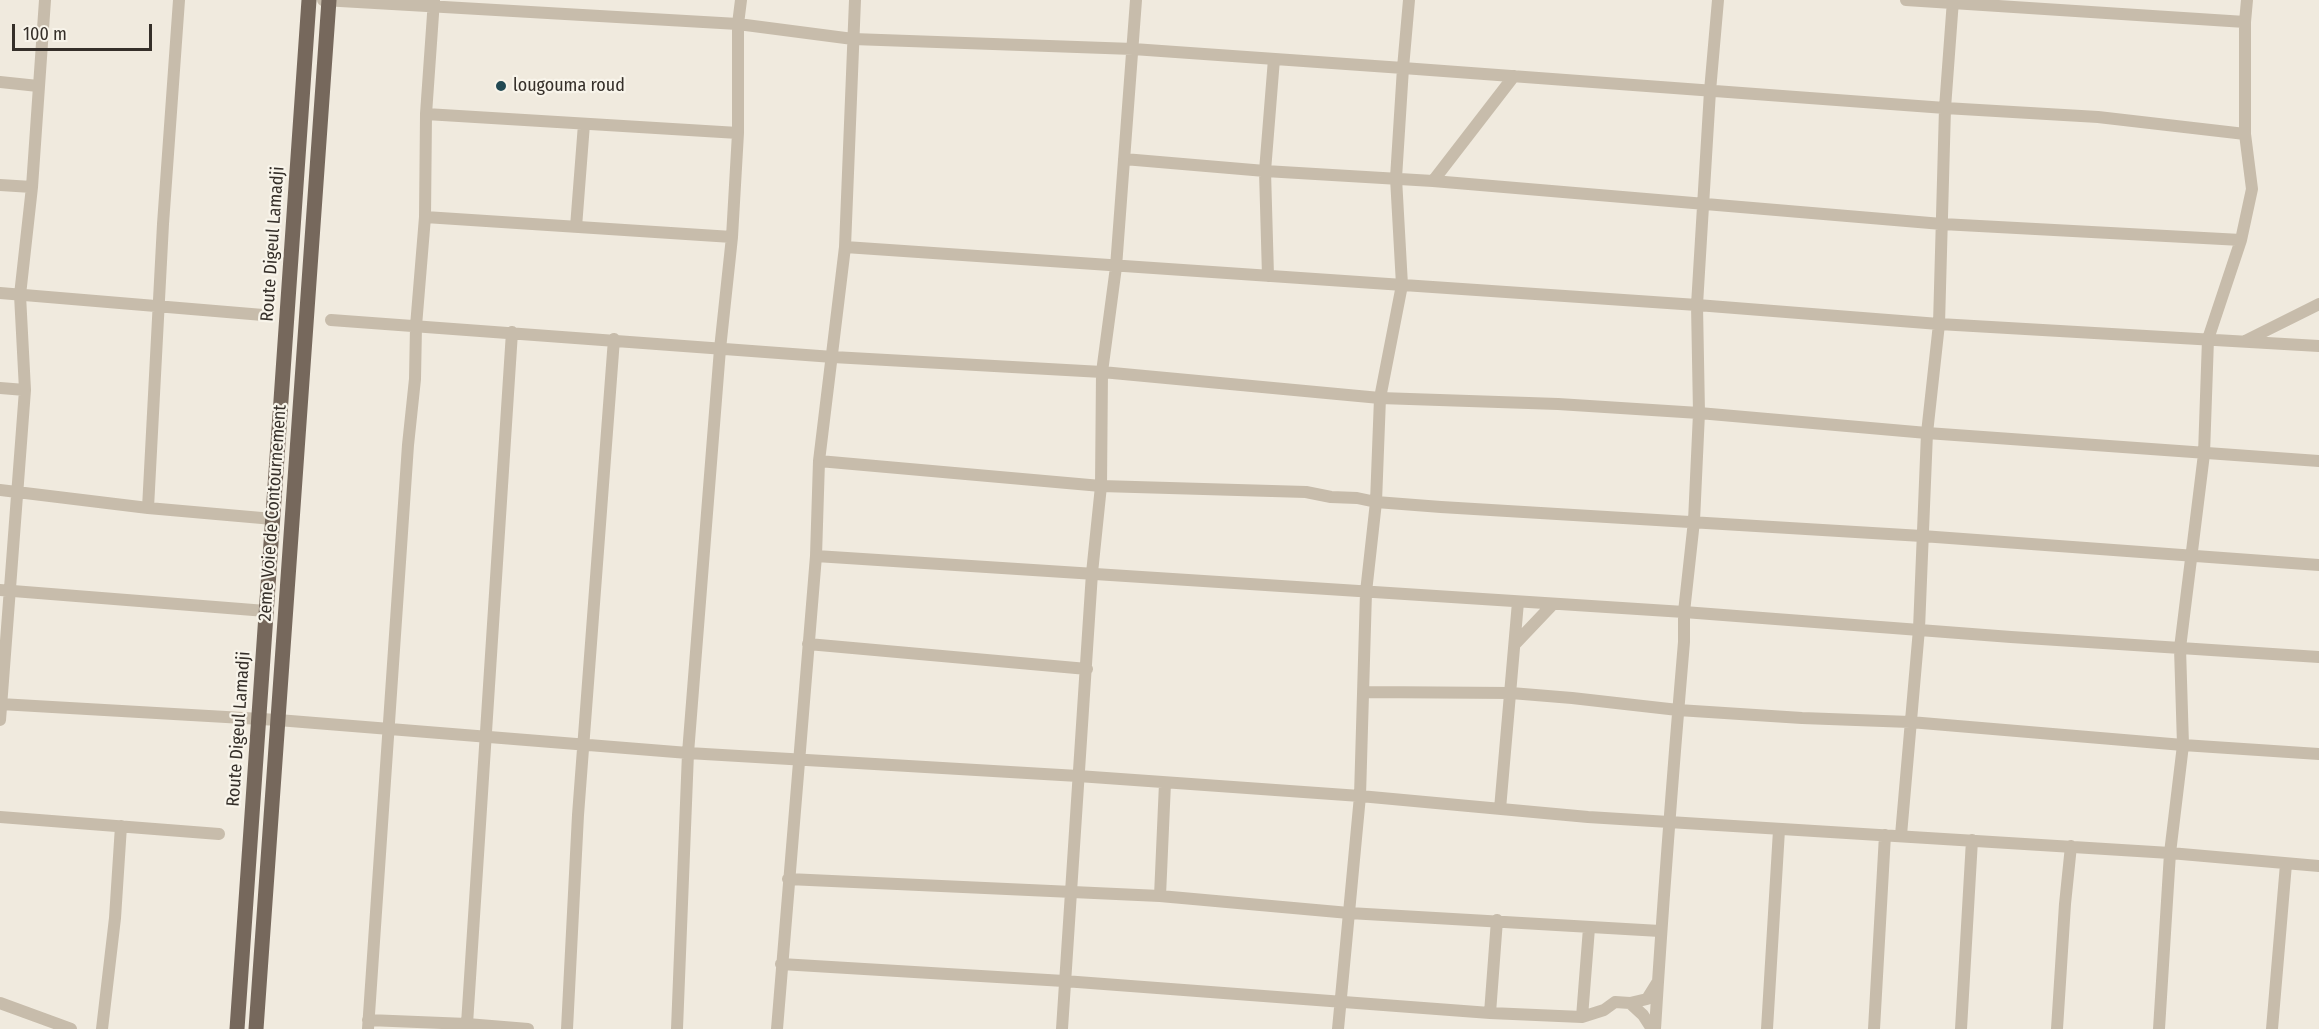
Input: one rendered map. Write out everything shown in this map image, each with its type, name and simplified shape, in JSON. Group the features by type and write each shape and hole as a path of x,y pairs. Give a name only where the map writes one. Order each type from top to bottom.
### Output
{"main road":[{"name":"Route Digeul Lamadji","path":"237,1029 309,0"},
{"name":"2eme Voie de Contournement","path":"256,1029 329,0"}],"street":[{"path":"0,720 5,590 26,390 20,295 32,187 45,0"},
{"path":"148,508 179,0"},
{"path":"323,0 434,3 738,24 852,39 1133,49 2098,117 2245,135"},
{"path":"676,1029 688,753 720,349 732,237 738,133 738,24 741,0"},
{"path":"777,1029 816,556 819,461 845,247 855,0"},
{"path":"1062,1029 1092,573 1101,486 1102,372 1116,267 1136,0"},
{"path":"1338,1029 1360,796 1366,592 1376,502 1380,398 1402,285 1396,178 1409,0"},
{"path":"1653,1029 1684,642 1684,612 1694,521 1700,413 1697,305 1718,0"},
{"path":"1906,0 2245,22"},
{"path":"2159,1029 2170,853 2183,745 2180,648 2204,454 2208,339 2241,240 2252,189 2245,135 2247,0"},
{"path":"1901,835 1919,629 1927,433 1939,324 1945,108 1953,2"},
{"path":"434,3 426,114 425,217 416,326 415,379 408,445 368,1025 467,1024 528,1029"},
{"path":"1268,276 1265,171 1274,59"},
{"path":"1433,181 1514,76"},
{"path":"0,82 38,86"},
{"path":"426,114 738,133"},
{"path":"576,227 584,124"},
{"path":"1124,159 1265,171 1396,178 1942,224 2241,240"},
{"path":"0,185 32,187"},
{"path":"425,217 732,237"},
{"path":"845,247 1697,305 1939,324 2319,346"},
{"path":"0,293 263,315"},
{"path":"2244,342 2319,304"},
{"path":"331,320 614,339 833,357 1102,372 1380,398 1558,404 1700,413 1927,433 2319,461"},
{"path":"467,1024 512,332"},
{"path":"567,1029 584,744 614,339"},
{"path":"0,388 26,390"},
{"path":"819,461 1101,486 1306,492 1376,502 1922,536 2319,565"},
{"path":"0,490 148,508 273,519"},
{"path":"816,556 1684,612 2319,657"},
{"path":"5,590 266,610"},
{"path":"1500,809 1518,602"},
{"path":"1515,644 1553,604"},
{"path":"808,644 1087,669"},
{"path":"1364,692 1511,693 1678,710 1910,722 2319,754"},
{"path":"1,704 278,720 688,753 1078,776 1779,830 2071,846 2319,866"},
{"path":"1160,896 1165,783"},
{"path":"0,817 219,834"},
{"path":"102,1029 115,918 121,826"},
{"path":"1767,1029 1779,830"},
{"path":"1874,1029 1885,835"},
{"path":"1961,1029 1971,840"},
{"path":"2057,1029 2071,846"},
{"path":"2272,1029 2286,864"},
{"path":"788,879 1160,896 1348,913 1660,931"},
{"path":"1490,1014 1497,920"},
{"path":"1582,1017 1589,928"},
{"path":"781,964 1065,981 1490,1014 1582,1017 1604,1010 1615,1002 1630,1003 1647,999 1658,982"},
{"path":"0,1003 71,1029"},
{"path":"1630,1003 1653,1029"}],"place":[{"name":"lougouma roud","path":"501,86"}]}
